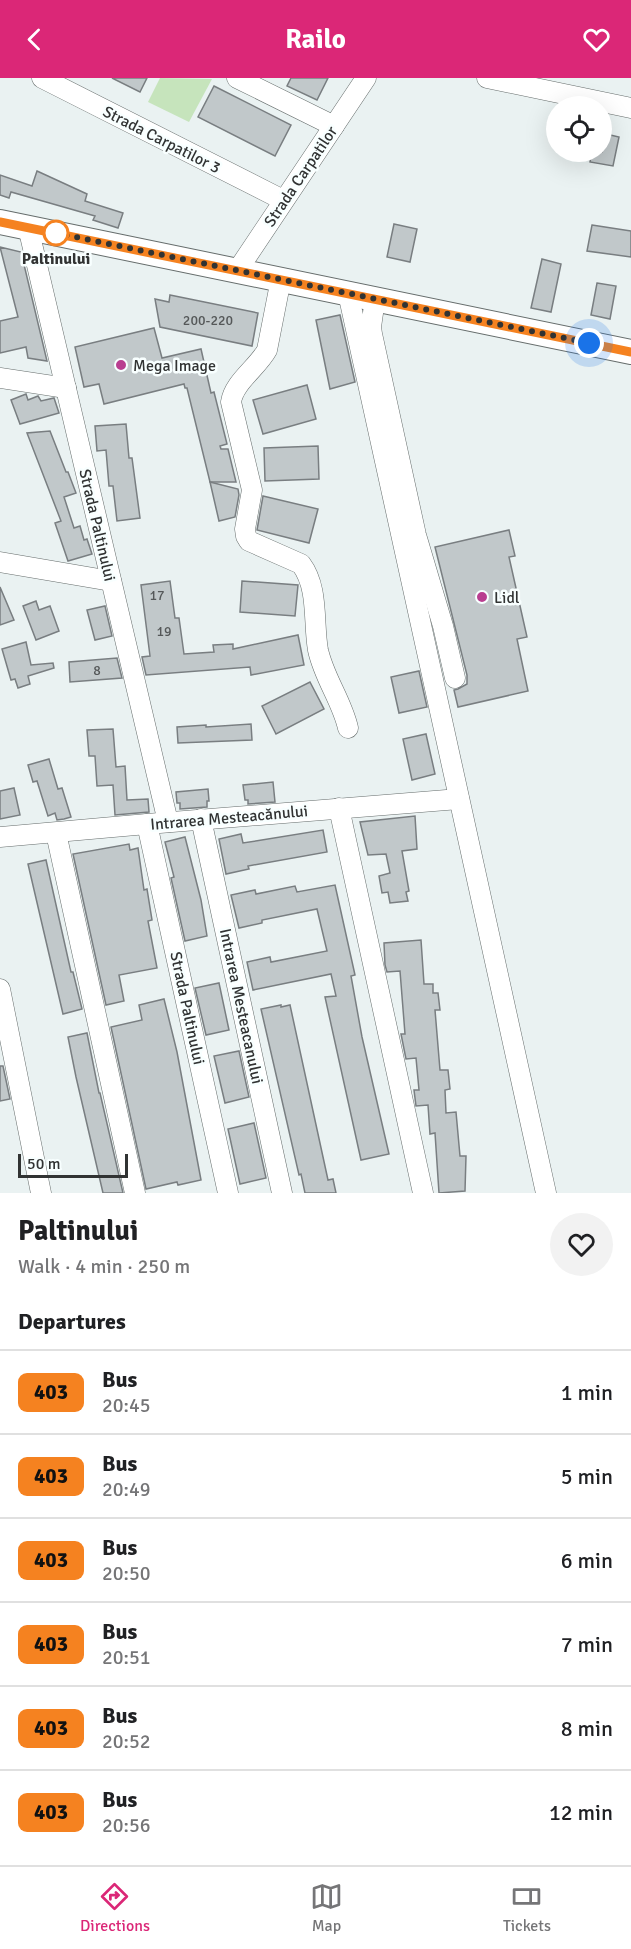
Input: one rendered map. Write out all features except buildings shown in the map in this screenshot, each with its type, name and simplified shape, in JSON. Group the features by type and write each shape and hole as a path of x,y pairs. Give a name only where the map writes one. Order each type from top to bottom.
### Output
{"main road":[{"path":"0,222 631,352"}],"street":[{"name":"Strada Carpatilor 3","path":"42,78 283,200"},
{"path":"237,78 334,126"},
{"path":"487,78 631,108"},
{"name":"Strada Carpatilor","path":"237,271 363,79"},
{"name":"Strada Paltinului","path":"28,228 168,822"},
{"path":"281,279 267,350 232,394 231,402 252,490 245,529 246,536 249,541 302,564 306,571 312,588 318,650 348,728"},
{"path":"348,294 546,1193"},
{"path":"375,299 372,334 416,535 443,626 454,678"},
{"path":"0,378 66,388"},
{"path":"0,562 111,581"},
{"name":"Intrarea Mesteacănului","path":"0,837 459,799"},
{"path":"339,808 423,1193"},
{"name":"Intrarea Mesteacanului","path":"201,819 282,1193"},
{"name":"Strada Paltinului","path":"147,824 228,1193"},
{"path":"56,833 135,1193"},
{"path":"0,989 41,1193"}],"green space":[{"path":"160,78 212,79 189,122 148,102"}],"bus line":[{"name":"403","path":"0,222 631,352"}],"place":[{"name":"Paltinului","path":"56,233"},
{"name":"Mega Image","path":"121,365"},
{"name":"Lidl","path":"482,597"}],"route":[{"path":"56,233 589,343"}]}
